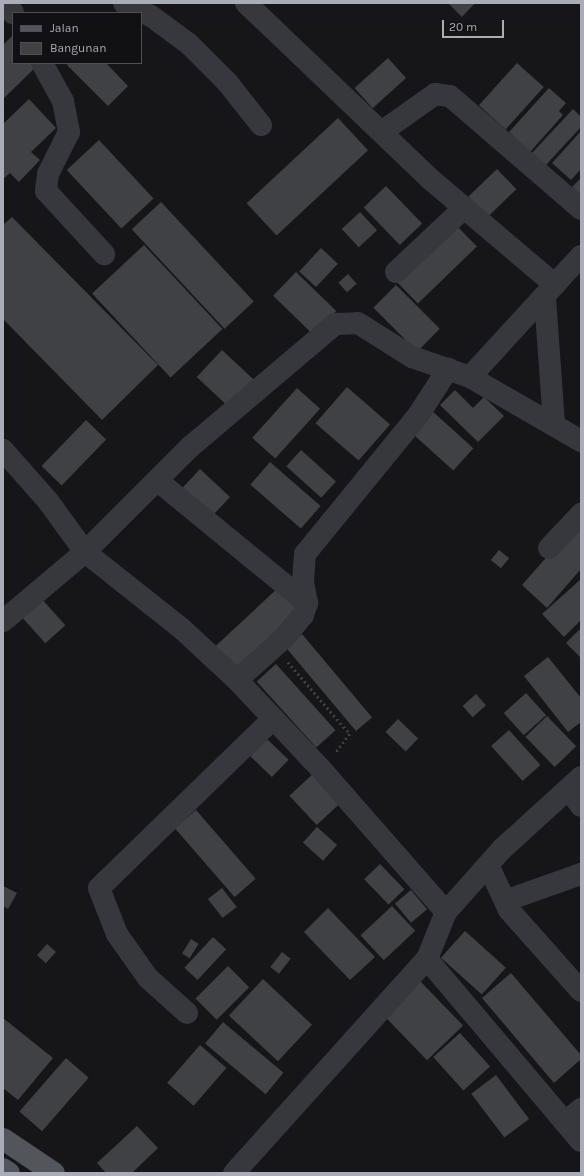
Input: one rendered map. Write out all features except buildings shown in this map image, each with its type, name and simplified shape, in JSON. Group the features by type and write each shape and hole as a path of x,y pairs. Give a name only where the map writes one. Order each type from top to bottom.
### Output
{"main road":[{"path":"3,1139 54,1173"},
{"path":"3,1169 9,1173"}],"street":[{"path":"7,3 12,12"},
{"path":"124,3 151,16 189,44 227,82 261,125"},
{"path":"246,3 383,131 550,291 554,423"},
{"path":"43,64 64,101 69,132 48,174 46,191 104,254"},
{"path":"383,131 435,94 450,96 581,209"},
{"path":"396,272 464,208"},
{"path":"470,377 581,256"},
{"path":"3,621 85,552 158,481 189,448 335,324 358,323 412,357 470,377 554,423 581,441"},
{"path":"237,680 285,637 303,615 307,603 303,582 305,554 419,414 448,369"},
{"path":"3,450 48,501 85,552 181,628 237,680 320,768 446,912"},
{"path":"158,481 307,603"},
{"path":"549,548 581,514"},
{"path":"187,1013 148,978 117,934 99,888 273,719"},
{"path":"234,1173 426,959 446,912 489,867 502,849 577,791"},
{"path":"489,867 509,910 581,991"},
{"path":"505,900 581,874"},
{"path":"426,959 573,1116 581,1141"}],"path":[{"path":"287,661 350,734 348,741 320,768"}]}
